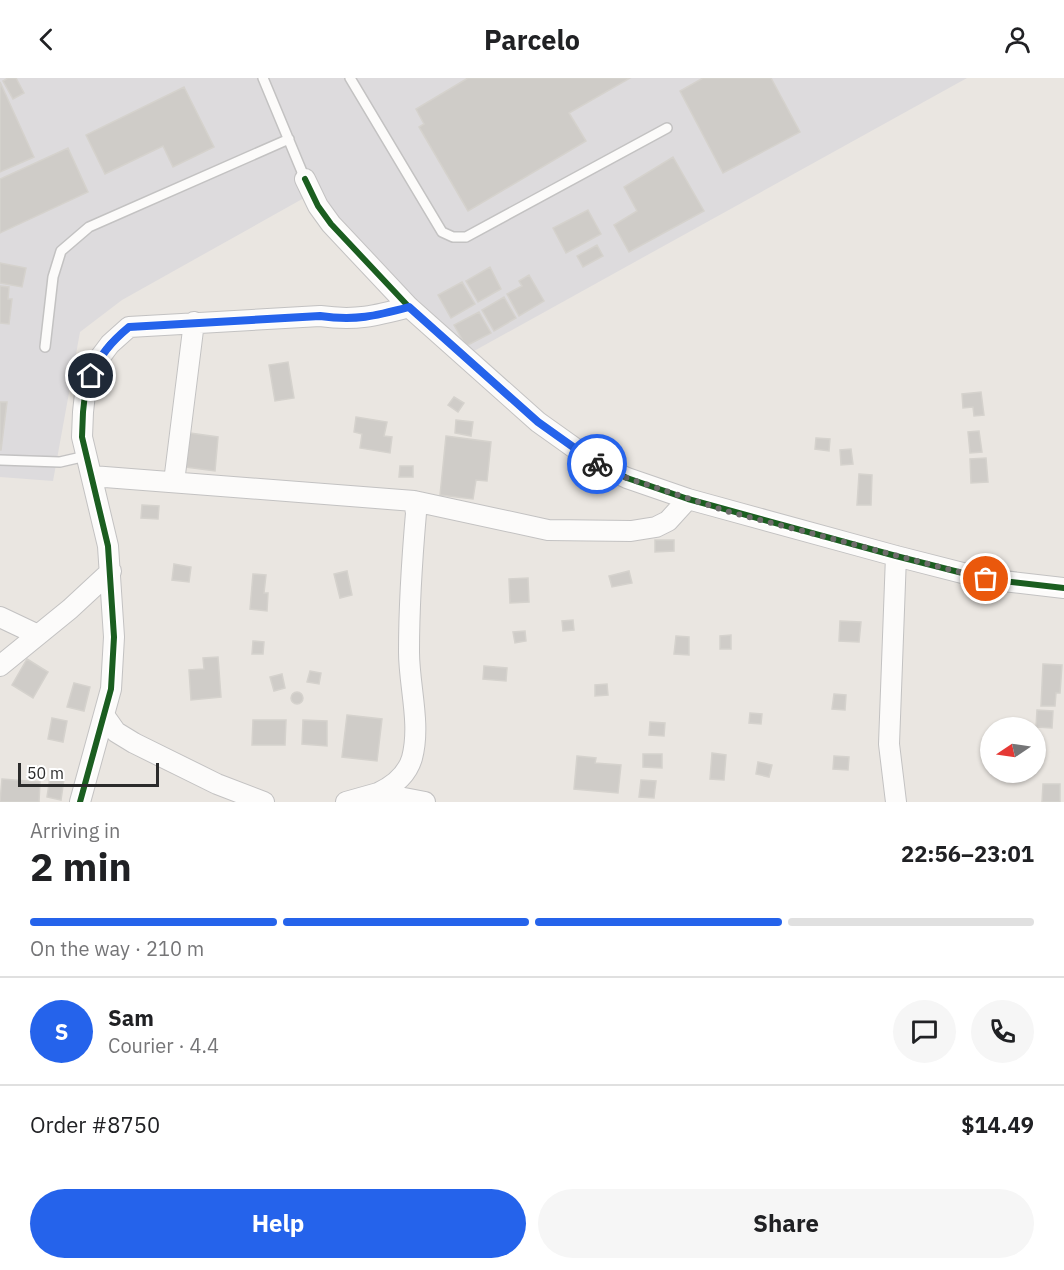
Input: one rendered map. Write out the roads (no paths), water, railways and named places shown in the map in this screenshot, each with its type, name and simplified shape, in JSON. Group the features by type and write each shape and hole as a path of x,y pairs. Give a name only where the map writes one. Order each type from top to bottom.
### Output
{"street":[{"path":"305,179 321,212 409,307 538,422 597,464 627,478 688,499 896,556 986,579 1064,588"},
{"path":"80,802 111,689 114,637 108,546 82,437 85,394 98,360 110,344 129,327 320,316 345,319 366,318 409,307"},
{"path":"174,482 194,322"},
{"path":"92,476 414,501 548,530 631,531 656,527 668,521 688,499"},
{"path":"346,802 393,786 406,771 412,758 415,738 409,653 416,513 414,501"},
{"path":"896,556 889,744 896,802"},
{"path":"0,666 70,609 111,571"},
{"path":"0,617 38,635"},
{"path":"104,715 116,732 135,743 217,784 264,802"},
{"path":"378,793 418,801"}],"lane":[{"path":"263,78 305,179"},
{"path":"351,78 442,232 453,237 466,237 667,128"},
{"path":"45,347 53,277 61,251 89,227 289,139"},
{"path":"0,460 60,462 86,456"}]}
